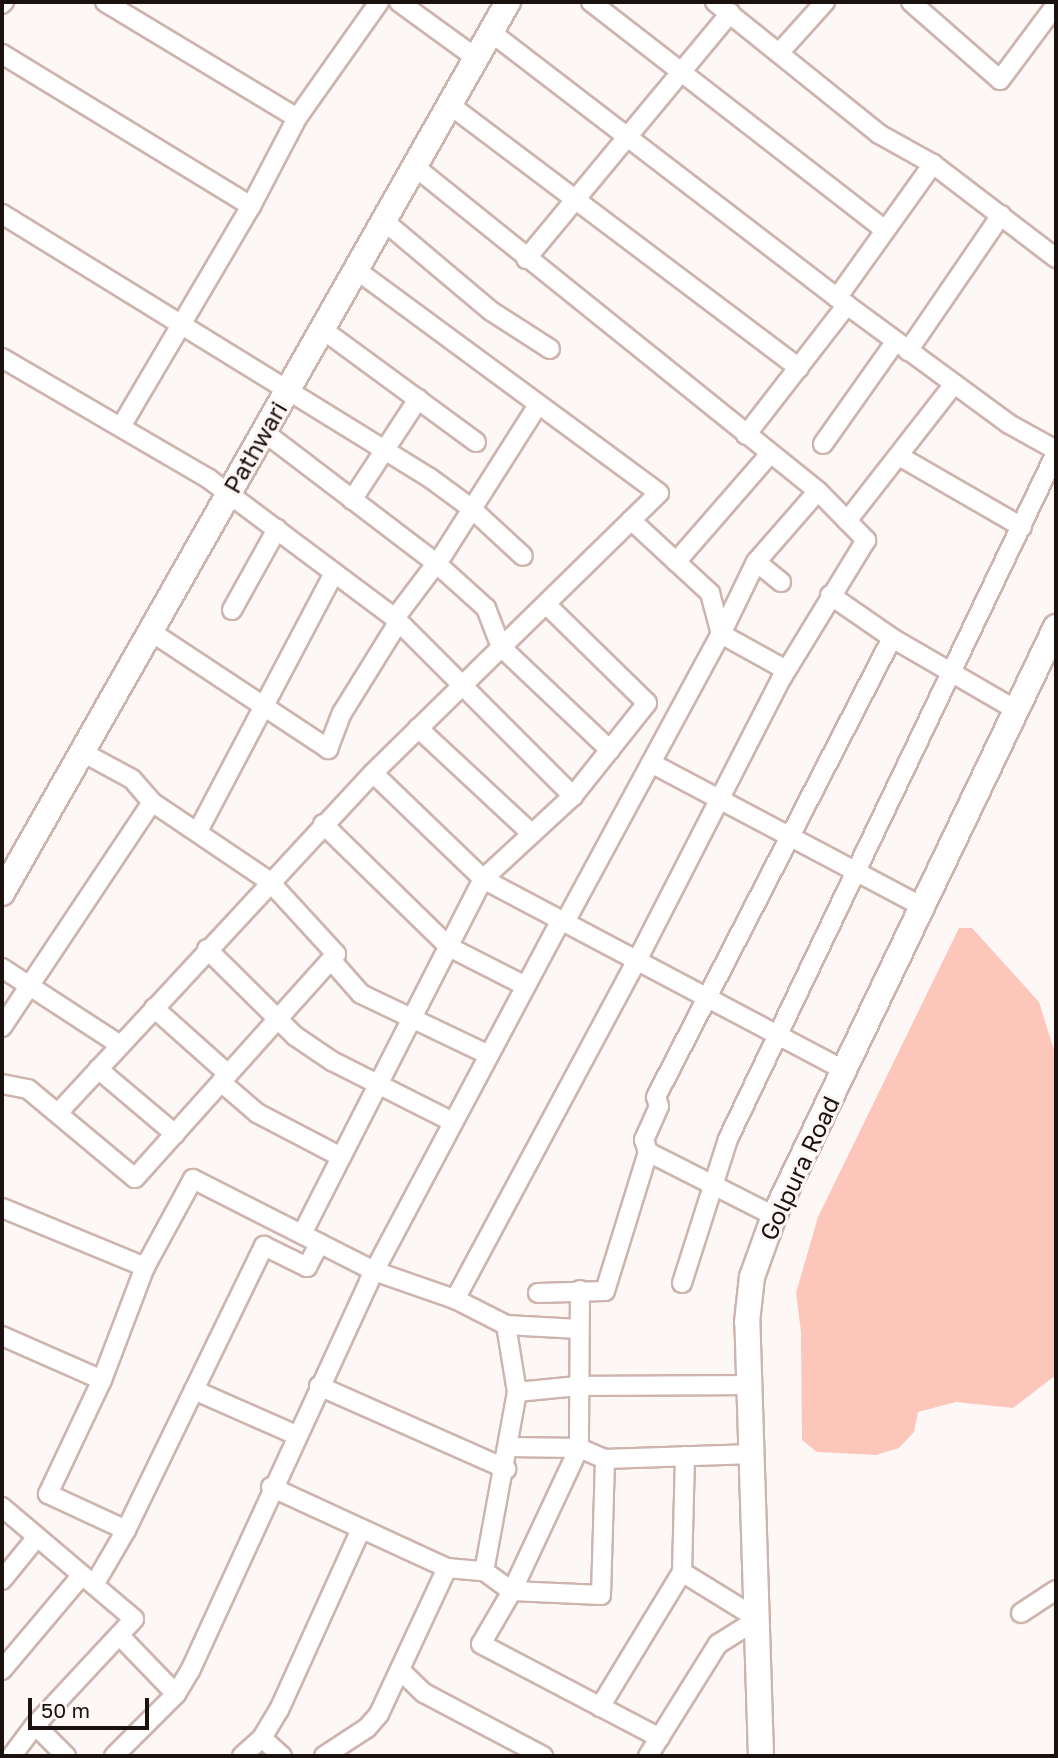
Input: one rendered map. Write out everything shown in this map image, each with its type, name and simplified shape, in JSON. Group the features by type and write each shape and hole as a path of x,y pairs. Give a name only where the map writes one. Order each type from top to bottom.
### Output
{"street":[{"path":"122,425 180,322 251,206 297,118 379,2"},
{"path":"399,2 476,58"},
{"name":"Pathwari","path":"2,893 508,2"},
{"path":"592,2 884,229"},
{"path":"779,53 825,2"},
{"path":"911,2 1000,80 1051,5"},
{"path":"112,4 297,118"},
{"path":"526,259 573,199 681,73 722,8 879,134 933,164 1056,258"},
{"path":"492,33 842,302 1009,424 1056,451 953,674 728,1139 682,1283"},
{"path":"2,54 251,206"},
{"path":"450,105 799,368"},
{"path":"747,435 799,368 842,302 884,229 933,164"},
{"path":"414,166 526,259 818,491 866,540 786,670 638,960 455,1300"},
{"path":"823,444 902,346 1000,215"},
{"path":"384,220 491,311 550,349"},
{"path":"4,222 180,322 289,388 472,509 523,556"},
{"path":"58,1113 323,824 659,493 356,270"},
{"path":"322,329 476,442"},
{"path":"2,358 122,425 229,493 397,620 461,687 573,796"},
{"path":"847,521 954,384"},
{"path":"352,500 418,399"},
{"path":"150,631 328,750 342,713 397,620 538,405"},
{"path":"264,432 436,563 486,608 501,647 610,750"},
{"path":"676,562 770,454"},
{"path":"899,457 1022,527"},
{"path":"114,1756 176,1694 374,1271 453,1122 721,634 756,562 818,491"},
{"path":"631,520 709,593 721,634 786,670"},
{"path":"232,610 277,529"},
{"path":"756,562 781,582"},
{"path":"198,831 266,708 334,573"},
{"path":"830,595 892,638 1016,710"},
{"path":"302,1234 482,879 573,796 647,703 546,604"},
{"name":"Golpura Road","path":"761,1756 747,1322 752,1277 774,1216 1056,627"},
{"path":"538,1293 605,1290 648,1152 644,1140 659,1106 656,1097 892,638"},
{"path":"418,728 531,833"},
{"path":"2,1084 28,1088 135,1178 337,954 269,881 152,802 132,779 82,752"},
{"path":"651,763 923,907"},
{"path":"373,773 482,879 844,1070"},
{"path":"2,1027 152,802"},
{"path":"323,824 449,947 526,986"},
{"path":"207,949 304,1042 377,1084 453,1122"},
{"path":"331,960 361,994 414,1016 489,1055"},
{"path":"2,968 29,983 120,1045"},
{"path":"153,1008 257,1113 341,1157"},
{"path":"98,1069 175,1134"},
{"path":"648,1152 774,1216"},
{"path":"126,1530 48,1494 102,1380 145,1267 193,1179 374,1271 455,1300 506,1325 579,1329"},
{"path":"2,1208 145,1267"},
{"path":"2,1670 88,1580 126,1530 264,1246 307,1268 320,1243"},
{"path":"580,1290 579,1448 512,1591 481,1644 660,1738"},
{"path":"484,1571 506,1469 517,1392 506,1325"},
{"path":"2,1336 102,1380"},
{"path":"517,1392 578,1386 749,1385"},
{"path":"319,1386 506,1469"},
{"path":"194,1390 296,1435"},
{"path":"509,1447 579,1448 605,1459 753,1454"},
{"path":"600,1707 682,1572 685,1456"},
{"path":"271,1487 447,1569 484,1571 512,1591 601,1595 605,1459"},
{"path":"2,1507 134,1619 35,1725 12,1756"},
{"path":"242,1756 262,1738 362,1529"},
{"path":"2,1580 37,1537"},
{"path":"324,1756 367,1728 400,1670 447,1569"},
{"path":"649,1756 718,1644 758,1619 682,1572"},
{"path":"1021,1613 1056,1590"},
{"path":"119,1635 176,1694"},
{"path":"400,1670 424,1693 543,1756"},
{"path":"35,1725 66,1756"},
{"path":"262,1738 282,1756"}],"shaded area":[{"path":"959,928 972,928 1039,1002 1056,1056 1056,1375 1013,1408 956,1402 918,1412 914,1432 899,1448 876,1455 817,1452 802,1440 801,1332 796,1293 818,1217"}]}
